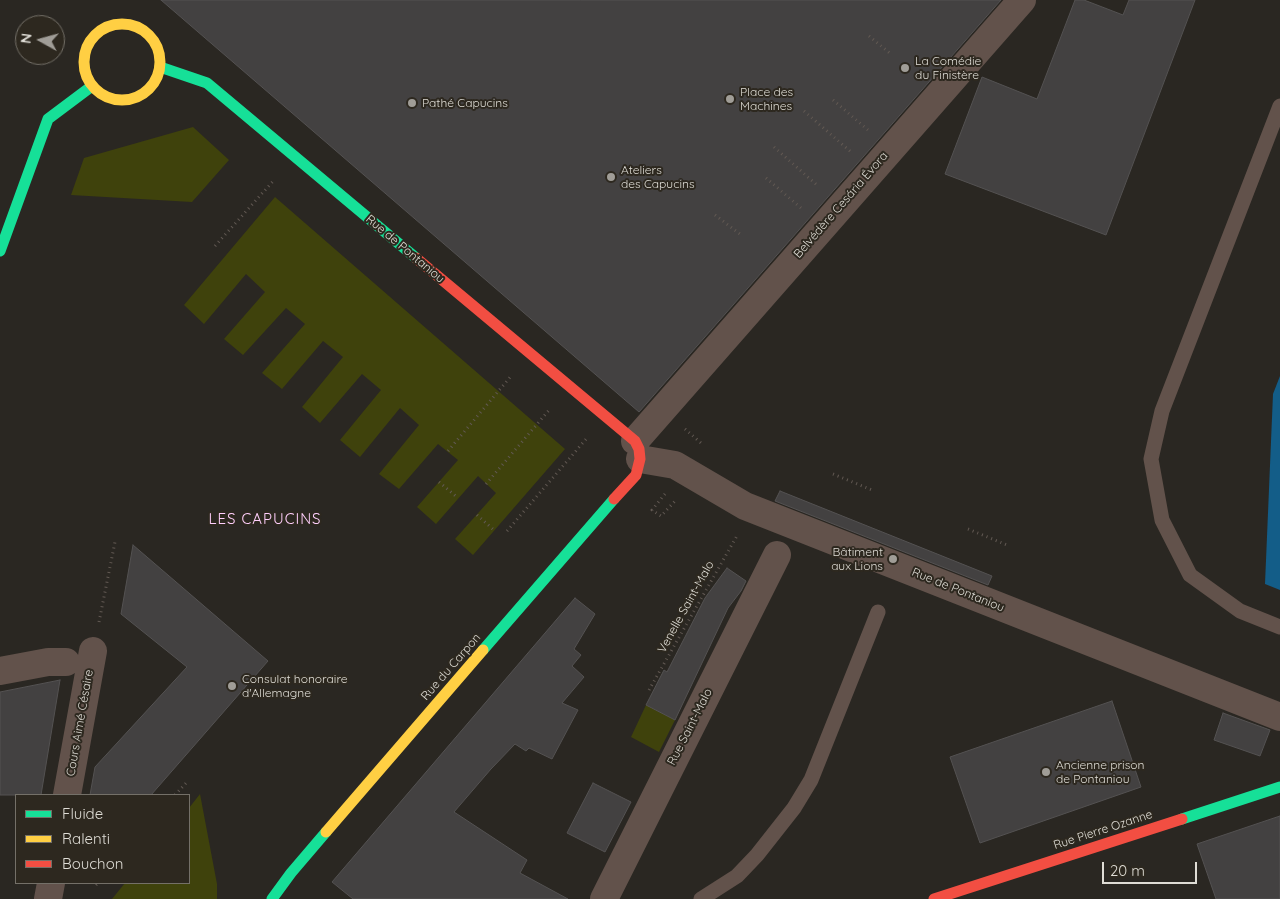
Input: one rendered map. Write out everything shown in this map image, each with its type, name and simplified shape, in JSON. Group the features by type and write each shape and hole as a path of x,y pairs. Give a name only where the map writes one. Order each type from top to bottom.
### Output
{"street":[{"name":"Belvédère Cesária Évora","path":"638,449 1022,0"},
{"path":"123,24 135,27 146,33 155,43 159,54 160,67 156,80 148,90 138,97 126,100 113,100 101,95 92,86 86,75 85,51 91,40 99,32 111,26 123,24"},
{"name":"Rue de Pontaniou","path":"160,67 207,83 605,416 638,449 675,465 746,506 1280,717"},
{"path":"0,251 48,119 92,86"},
{"name":"Rue du Carpon","path":"272,899 290,873 636,475 638,449"},
{"name":"Rue Saint-Malo","path":"604,899 776,555"},
{"name":"Cours Aimé Césaire","path":"67,794 93,651"},
{"path":"0,671 48,662 66,662"},
{"name":"Rue Pierre Ozanne","path":"934,899 1280,787"},
{"path":"48,899 51,884"}],"lane":[{"path":"1280,106 1162,411 1150,459 1162,520 1190,575 1240,611 1280,627"},
{"path":"701,899 736,876 757,855 798,801 811,780 878,612"}],"path":[{"path":"869,36 892,55"},
{"path":"833,100 872,133"},
{"path":"804,111 854,155"},
{"path":"774,146 821,190"},
{"path":"215,246 295,156"},
{"path":"766,178 803,211"},
{"path":"715,216 740,234"},
{"path":"448,451 516,370"},
{"path":"486,484 555,403"},
{"path":"507,531 605,416"},
{"path":"832,474 872,490"},
{"path":"439,482 458,498"},
{"path":"477,515 495,531"},
{"path":"968,529 1007,545"},
{"name":"Venelle Saint-Malo","path":"649,690 738,533"},
{"path":"93,651 114,542"},
{"path":"176,794 187,782"}],"shaded area":[{"path":"193,127 229,160 192,202 71,195 84,158"},
{"path":"275,197 565,449 473,555 455,539 496,493 478,476 436,524 417,507 458,460 438,444 399,489 379,474 419,425 400,408 360,457 340,440 381,390 362,374 320,423 302,407 343,357 323,341 282,389 262,373 305,324 286,308 243,355 224,339 265,292 246,274 204,324 184,305"},
{"path":"646,705 675,720 659,752 631,737"},
{"path":"200,794 217,884 217,899 112,899 124,884 190,884 190,807"}],"water":[{"path":"1280,376 1280,590 1265,584 1273,394"}],"building":[{"name":"Ateliers des Capucins","path":"161,0 1001,0 639,412"},
{"path":"1075,0 1084,0 1123,15 1129,0 1195,0 1106,235 945,174 982,77 1037,99"},
{"path":"780,491 992,576 988,585 775,501"},
{"path":"133,545 268,661 152,794 90,794 95,767 187,667 121,614"},
{"path":"727,568 746,581 728,608 675,720 646,705 664,670 667,672 705,598"},
{"path":"575,598 595,614 574,649 581,655 572,666 584,677 562,703 578,710 552,759 529,748 526,751 515,744 454,812 527,860 520,873 568,899 353,899 332,882"},
{"path":"60,680 41,794 0,795 0,692"},
{"name":"Ancienne prison de Pontaniou","path":"1112,701 1141,787 980,843 950,757"},
{"path":"1223,713 1270,730 1260,756 1214,740"},
{"path":"593,783 631,802 605,852 567,833"},
{"path":"1280,816 1280,899 1216,899 1197,844"}],"traffic: fast":[{"path":"160,67 207,83 416,258"},
{"path":"0,251 48,119 92,86"},
{"path":"483,650 614,499"},
{"path":"1182,819 1280,787"},
{"path":"272,899 291,873 326,832"}],"traffic: slow":[{"path":"122,24 136,27 149,35 157,48 160,62 157,76 149,89 136,97 122,100 108,97 95,89 87,76 84,62 87,48 95,35 108,27 122,24"},
{"path":"326,832 483,650"}],"traffic: jam":[{"path":"416,258 635,441 639,449 640,459 636,475 614,499"},
{"path":"934,899 1182,819"}],"place":[{"name":"La Comédie du Finistère","path":"905,68"},
{"name":"Place des Machines","path":"730,99"},
{"name":"Pathé Capucins","path":"412,103"},
{"name":"Ateliers des Capucins","path":"611,177"},
{"name":"Bâtiment aux Lions","path":"893,559"},
{"name":"Consulat honoraire d'Allemagne","path":"232,686"},
{"name":"Ancienne prison de Pontaniou","path":"1046,772"}],"district":[{"name":"LES CAPUCINS","path":"265,519"}]}
